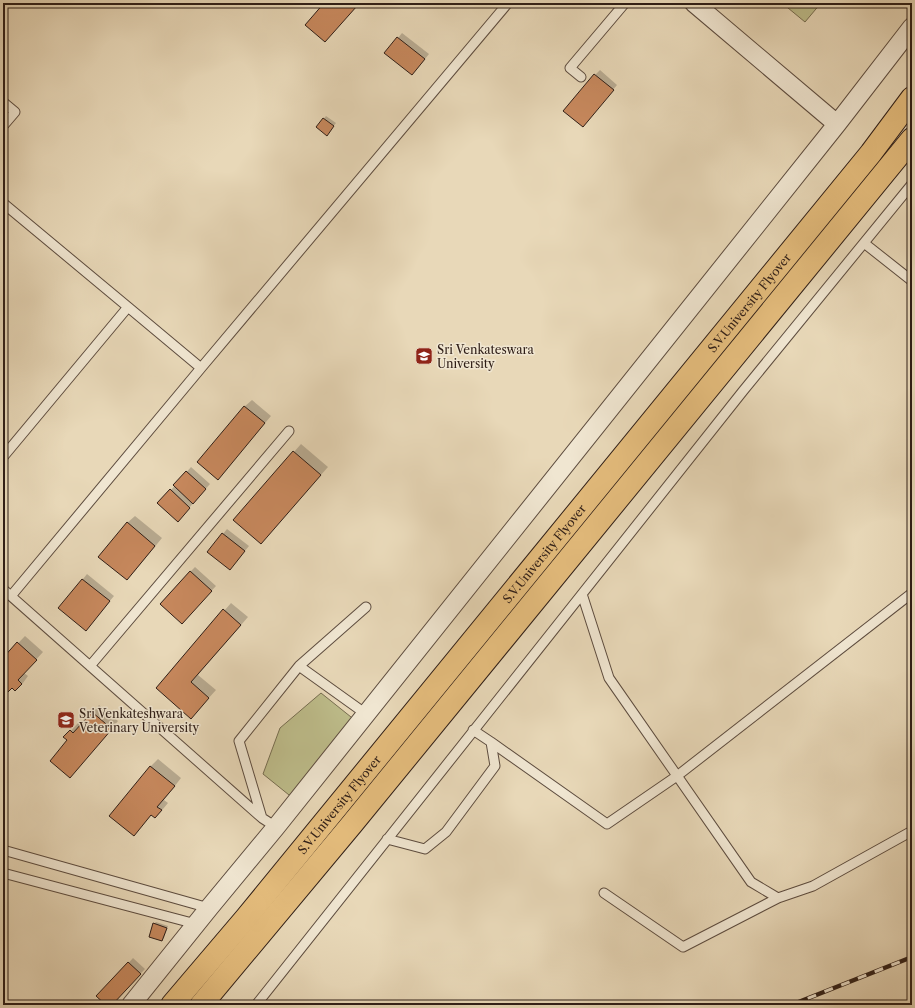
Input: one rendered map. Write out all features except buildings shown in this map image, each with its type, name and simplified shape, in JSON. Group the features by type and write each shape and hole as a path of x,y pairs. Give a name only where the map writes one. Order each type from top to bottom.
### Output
{"main road":[{"name":"S.V.University Flyover","path":"172,1005 236,930 871,153 912,98"},
{"name":"S.V.University Flyover","path":"201,1005 352,824 912,139"}],"street":[{"path":"694,3 837,124"},
{"path":"131,1005 209,908 269,822 366,714 837,124 912,27"}],"lane":[{"path":"11,596 508,3"},
{"path":"580,77 570,68 625,3"},
{"path":"3,102 15,112 3,126"},
{"path":"256,1005 743,391 912,184"},
{"path":"3,203 201,368"},
{"path":"864,244 912,281"},
{"path":"3,457 128,308"},
{"path":"90,666 290,431"},
{"path":"3,589 269,822"},
{"path":"473,730 607,824 677,776 912,593"},
{"path":"582,594 609,678 751,882 778,898"},
{"path":"269,822 239,741 299,666 366,607"},
{"path":"299,666 366,714"},
{"path":"387,839 425,849 446,832 496,766 491,742"},
{"path":"604,893 683,947 778,898 813,886 912,831"},
{"path":"3,850 209,908"},
{"path":"3,873 196,924"}],"shaded area":[{"path":"782,3 821,3 805,22"},
{"path":"321,693 356,721 294,799 263,774 280,728"}],"railway":[{"path":"791,1005 912,957"}],"place":[{"name":"Sri Venkateswara University","path":"424,356"},
{"name":"Sri Venkateshwara Veterinary University","path":"66,720"}]}
